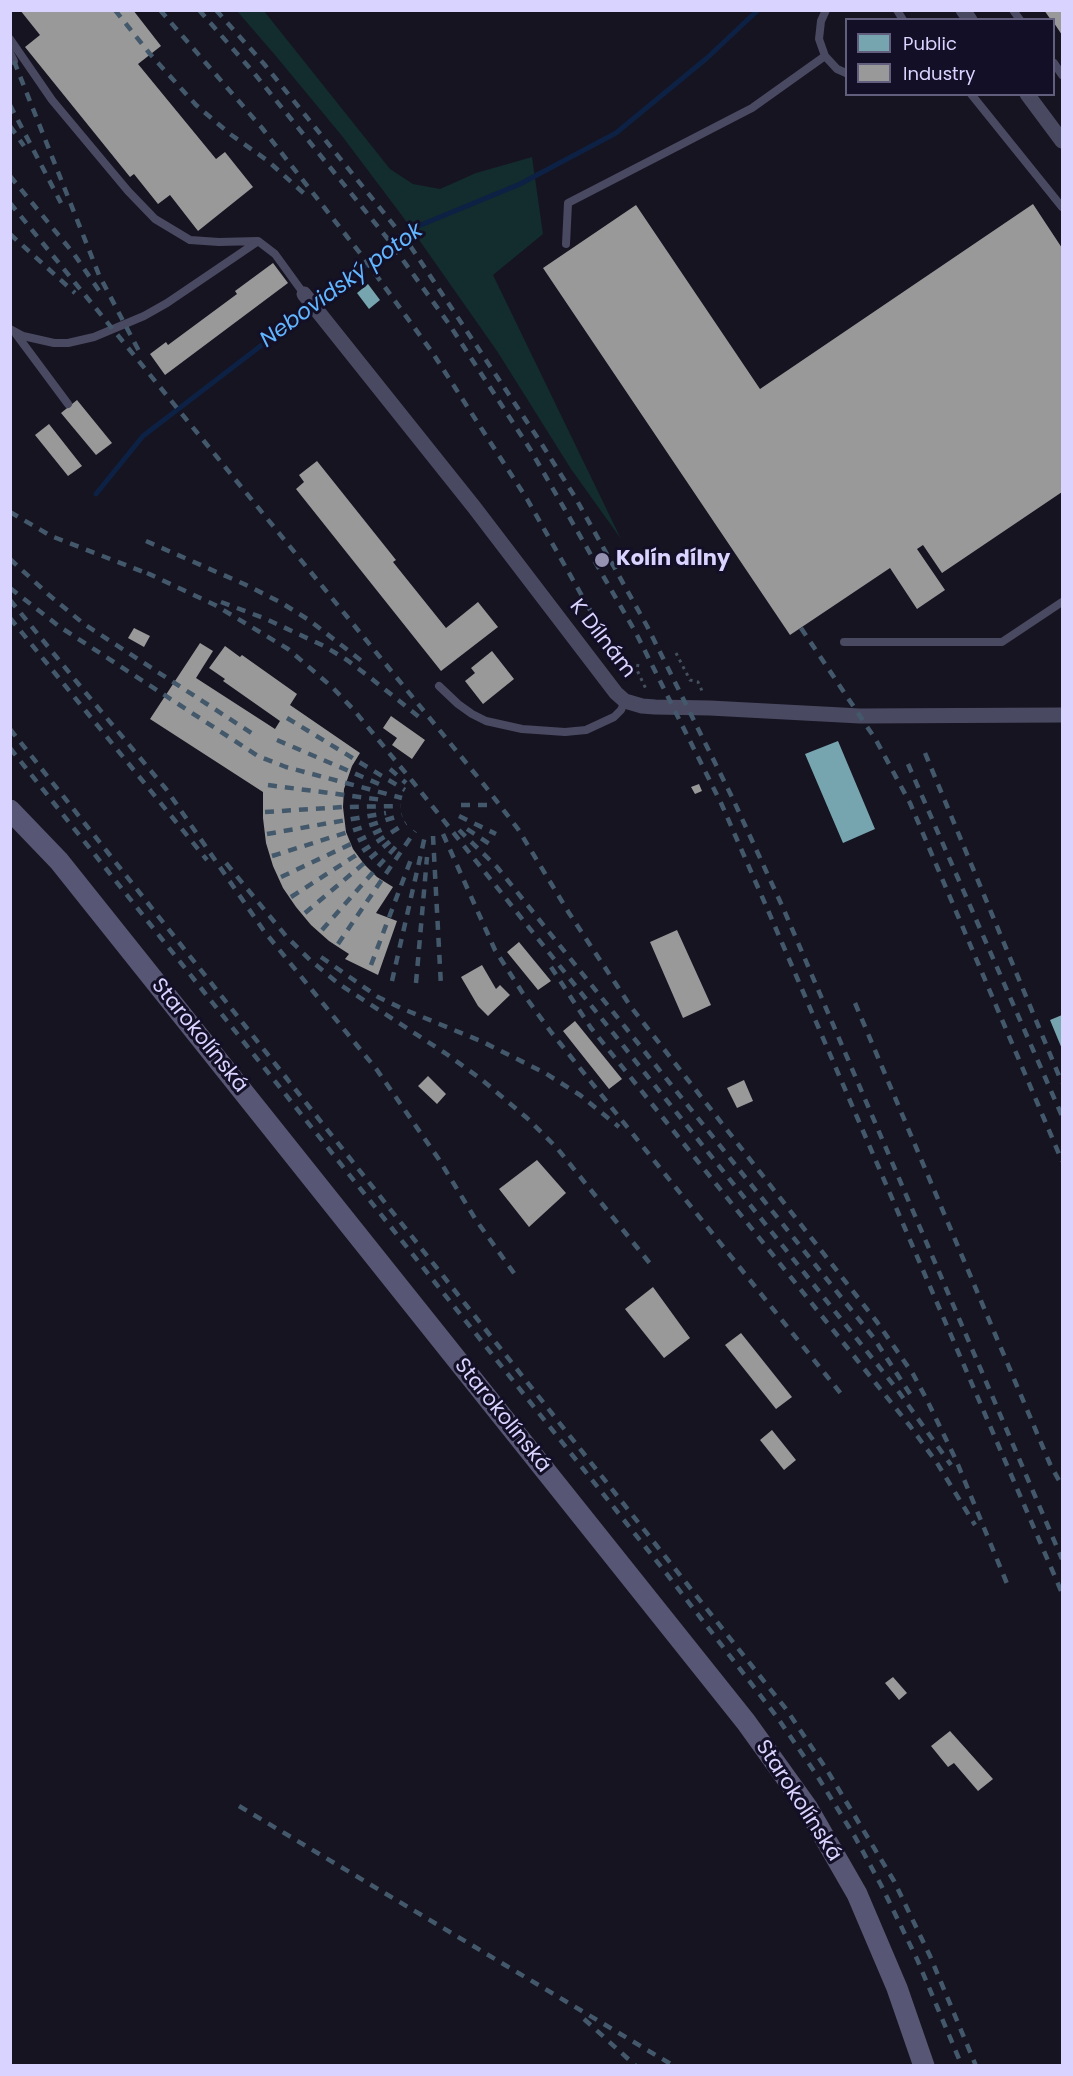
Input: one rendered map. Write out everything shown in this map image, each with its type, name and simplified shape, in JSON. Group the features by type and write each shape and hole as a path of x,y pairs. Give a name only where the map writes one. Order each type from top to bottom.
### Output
{"street":[{"path":"1028,96 1062,141"},
{"name":"K Dílnám","path":"304,294 474,507 616,693 625,701 655,707 860,716 1062,715"},
{"name":"Starokolínská","path":"10,810 59,861 746,1722 807,1808 857,1894 897,1988 924,2066"}],"lane":[{"path":"826,10 820,21 819,39 825,56 837,69 845,73"},
{"path":"10,39 52,100 128,191 155,219 190,240 219,243 258,241 275,254 304,294"},
{"path":"10,52 14,61"},
{"path":"566,244 568,203 752,108 825,56"},
{"path":"973,96 1062,207"},
{"path":"12,330 38,340 54,343 74,342 94,337 144,316 167,303 258,241"},
{"path":"12,330 68,404"},
{"path":"844,642 1002,642 1062,602"},
{"path":"439,686 472,714 494,723 522,729 565,732 586,730 614,717 621,710 625,701"}],"path":[{"path":"676,653 690,680 698,682 710,708"},
{"path":"638,664 637,670 655,707"}],"green space":[{"path":"237,11 264,11 390,169 413,184 440,189 476,173 532,157 543,234 493,275 621,539 571,469 497,351 403,217 342,136"}],"building: Public":[{"path":"368,284 380,300 369,309 357,293"},
{"path":"838,741 875,829 843,843 805,754"},
{"path":"1062,1015 1062,1049 1050,1020"}],"building: Industry":[{"path":"20,10 133,10 161,46 138,64 216,159 225,152 253,187 198,231 170,195 158,204 134,174 130,177 25,47 40,35"},
{"path":"1044,10 1062,10 1062,35 1055,24 1055,18 1050,18"},
{"path":"1033,204 1062,248 1062,492 942,573 923,545 917,549 945,590 917,609 890,568 790,635 543,268 636,205 760,389"},
{"path":"273,263 288,283 165,375 150,354 166,342 168,345 237,294 235,291"},
{"path":"77,400 112,443 96,455 61,413"},
{"path":"49,424 82,466 68,476 35,435"},
{"path":"317,461 396,560 393,562 446,628 478,602 498,627 441,671 296,489 304,482 299,475"},
{"path":"134,628 150,636 144,647 128,638"},
{"path":"200,643 213,651 196,678 275,729 280,721 223,681 225,679 209,668 225,646 240,657 242,655 297,694 290,705 360,753 352,766 344,789 343,807 346,832 353,849 364,864 377,877 393,887 376,913 397,921 378,975 345,959 349,954 311,925 283,888 266,843 263,792 150,719"},
{"path":"492,651 514,679 483,704 465,681 475,673 471,668"},
{"path":"391,716 425,740 412,759 392,745 397,738 383,728"},
{"path":"699,784 702,791 695,794 691,787"},
{"path":"677,930 711,1005 683,1018 650,942"},
{"path":"519,942 551,981 538,990 507,952"},
{"path":"482,965 496,989 500,985 510,995 488,1016 478,1006 461,977"},
{"path":"575,1021 622,1079 609,1089 563,1031"},
{"path":"428,1076 446,1094 437,1104 418,1086"},
{"path":"744,1080 753,1101 737,1108 727,1088"},
{"path":"537,1160 566,1193 529,1227 499,1189"},
{"path":"653,1287 690,1338 664,1358 625,1309"},
{"path":"741,1333 792,1397 776,1409 725,1345"},
{"path":"772,1430 796,1460 784,1470 760,1440"},
{"path":"893,1677 907,1693 899,1700 885,1683"},
{"path":"950,1731 993,1779 978,1791 954,1763 948,1767 931,1746"}],"waterway":[{"name":"Nebovidský potok","path":"96,494 143,436 416,227 520,184 616,133 707,58 758,10"}],"railway":[{"path":"115,10 150,54 196,105 230,134 268,161 309,198"},
{"path":"160,10 262,128 363,257 432,352 527,499 619,661"},
{"path":"199,10 254,73 387,238 449,324 530,449 636,633 721,803 1062,1593"},
{"path":"216,10 264,64 409,244 575,497 647,626 732,797 784,910 1062,1559"},
{"path":"14,61 99,275 141,355"},
{"path":"10,105 61,203"},
{"path":"10,126 24,146"},
{"path":"10,176 74,254 100,292"},
{"path":"10,203 485,786 518,829 569,913 631,1007 877,1322 913,1374 927,1400 956,1460 1008,1586"},
{"path":"10,234 75,293"},
{"path":"10,512 51,536 154,576"},
{"path":"146,541 280,602 309,620 363,662"},
{"path":"10,559 84,624 253,734"},
{"path":"147,573 215,605 288,649 332,687 353,709 896,1388 951,1465"},
{"path":"10,588 60,627 258,756 286,767 402,798"},
{"path":"10,600 166,789 264,931 377,1070 438,1158 476,1220 516,1276"},
{"path":"221,602 266,619 324,646 347,660 424,721"},
{"path":"10,618 207,860"},
{"path":"801,628 876,740 910,803 1062,1161"},
{"path":"287,718 405,790"},
{"path":"10,729 786,1709 827,1770 894,1881 930,1956 976,2066"},
{"path":"277,740 386,787"},
{"path":"10,748 666,1573 777,1717 816,1774 855,1837 881,1885 917,1959 962,2066"},
{"path":"925,753 1062,1083"},
{"path":"908,764 1062,1116"},
{"path":"390,769 406,783"},
{"path":"268,785 383,800"},
{"path":"461,805 489,805"},
{"path":"265,812 401,806"},
{"path":"267,834 386,813"},
{"path":"272,856 402,815"},
{"path":"459,816 496,834"},
{"path":"291,897 406,823"},
{"path":"281,877 387,827"},
{"path":"467,829 494,847"},
{"path":"459,830 497,867 873,1337 912,1397"},
{"path":"338,944 415,831"},
{"path":"443,834 495,950 522,992 551,1032 842,1395"},
{"path":"392,981 425,836"},
{"path":"433,836 441,986"},
{"path":"305,913 394,838"},
{"path":"322,930 399,843"},
{"path":"371,965 413,854"},
{"path":"416,983 427,857"},
{"path":"226,863 286,936 310,960 339,984 481,1079 527,1118 557,1148 652,1266"},
{"path":"321,957 378,997 483,1042 545,1073 580,1095 619,1127"},
{"path":"551,967 591,1028 910,1426 937,1463 975,1525"},
{"path":"855,1003 1050,1464 1062,1486"},
{"path":"239,1806 674,2066"},
{"path":"584,2019 636,2066"}],"place":[{"name":"Kolín dílny","path":"602,560"}]}
